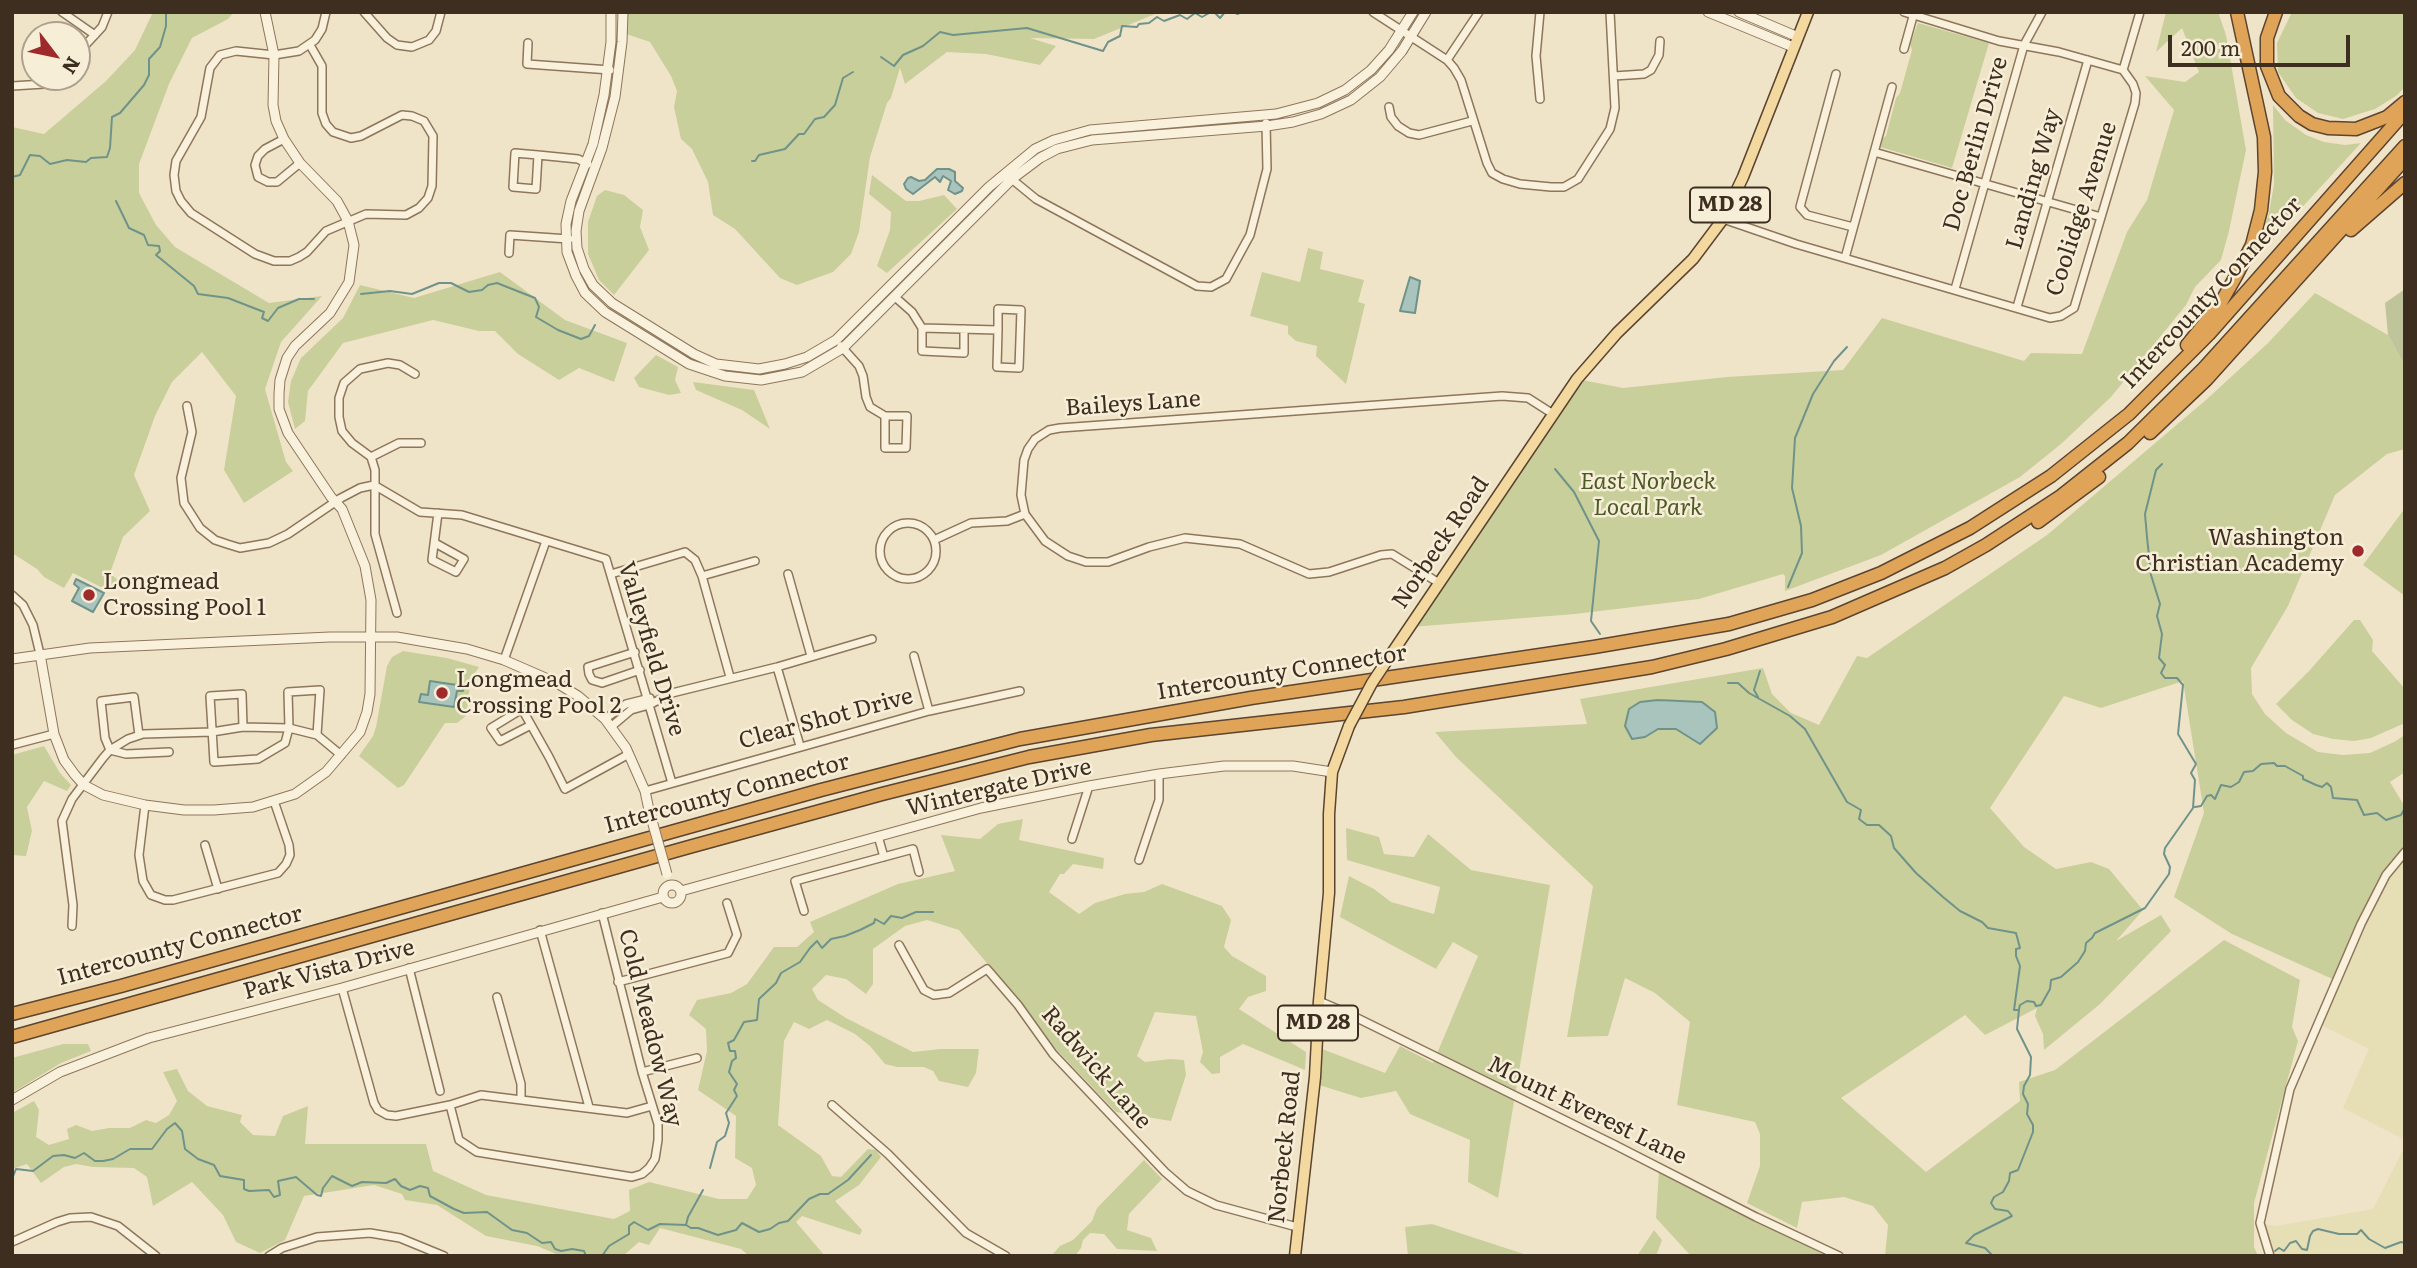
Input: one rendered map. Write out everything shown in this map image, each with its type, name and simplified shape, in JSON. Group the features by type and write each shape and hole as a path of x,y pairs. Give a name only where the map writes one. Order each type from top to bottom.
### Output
{"highway":[{"path":"2147,396 2219,306 2252,245 2261,209 2265,173 2264,138 2237,12"},
{"path":"2276,12 2267,38 2267,66 2278,96 2299,116 2320,126 2341,130 2356,129 2387,117 2405,102"},
{"name":"Intercounty Connector","path":"12,1014 121,986 808,793 1020,739 1198,707 1594,647 1741,620 1812,600 1881,573 1970,528 2051,477 2129,414 2208,334 2405,112"},
{"name":"Intercounty Connector","path":"12,1037 741,833 1029,757 1152,735 1404,707 1652,667 1726,649 1832,617 1945,568 2026,520 2128,443 2204,368 2405,146"},
{"path":"1945,568 1964,566 2019,534 2121,460 2206,380 2405,159"},
{"path":"2305,269 2405,183"}],"main road":[{"name":"Norbeck Road","path":"1295,1256 1315,1077 1329,893 1332,772 1349,726 1390,656 1590,363 1693,259 1723,219 1743,177 1808,12"}],"street":[{"path":"62,12 95,35"},
{"path":"91,39 102,27 108,12"},
{"path":"12,595 23,605 33,625 54,734 64,760 84,785 103,795 145,805 184,810 253,807 274,802 312,784 359,732 367,712 371,636 371,600 365,566 349,524 337,512 335,502 288,433 279,409 278,394 287,358 295,346 330,313 349,282 354,245 348,220 337,201 300,163 284,139 273,105 274,55 265,12"},
{"path":"310,45 322,66 322,113 326,124 333,132 351,138 361,136 402,116 412,116 424,121 433,136 432,186 428,198 419,208 405,215 373,213 348,220 326,231 299,257 290,261 274,261 255,254 191,213 176,191 176,161 201,117 212,64 225,53 236,51 274,55 299,51 310,45 322,29 326,12"},
{"path":"364,12 387,38 397,44 412,47 429,40 436,32 441,12"},
{"path":"611,12 608,70 598,119 586,163 568,210 570,260 576,276 598,306 632,330 701,369 737,378 775,379 813,367 843,348 895,297 1008,176 1058,149 1092,140 1267,126 1306,118 1351,100 1380,77 1411,37 1426,12"},
{"path":"623,12 619,71 610,121 571,240 589,278 612,303 706,360 747,369 771,367 807,357 835,340 1035,149 1054,140 1083,132 1265,115 1327,100 1371,70 1389,50 1413,12"},
{"path":"1373,12 1447,60 1461,80 1487,163 1496,176 1520,184 1564,187 1578,179 1611,129 1615,108 1610,12"},
{"path":"1447,60 1479,12"},
{"path":"1540,12 1536,56 1540,99"},
{"path":"1709,12 1796,42"},
{"path":"1740,12 1796,42"},
{"path":"1904,12 1999,41 2059,52 2123,70 2140,12"},
{"name":"Doc Berlin Drive","path":"1955,289 2024,45 2042,12"},
{"path":"1904,49 1914,14"},
{"path":"1614,76 1644,74 1651,70 1659,55 1660,41"},
{"path":"528,43 527,64 619,71"},
{"name":"Landing Way","path":"2017,307 2088,61"},
{"name":"Coolidge Avenue","path":"1723,219 1796,244 2050,318 2061,316 2074,307 2135,103 2133,84 2123,70"},
{"path":"1836,74 1800,207 1807,215 1853,227"},
{"path":"1845,258 1892,88"},
{"path":"1389,107 1391,117 1398,126 1409,133 1419,135 1472,121"},
{"path":"1008,176 1036,199 1187,281 1197,286 1211,287 1226,279 1250,235 1267,169 1265,115"},
{"path":"284,139 258,156 255,165 258,177 268,182 277,182 300,163"},
{"path":"1874,152 2101,217"},
{"path":"538,155 536,189 513,187 516,153 538,155 578,159 596,168"},
{"path":"509,253 510,235 571,240"},
{"path":"895,297 912,313 922,328 922,351 964,353 964,329"},
{"path":"998,309 1021,310 1019,368 997,367 998,330 998,309"},
{"path":"922,328 998,330"},
{"path":"835,340 859,366 867,404 885,416 907,416 905,448 885,447 885,416"},
{"path":"397,613 374,534 375,470 371,457 352,443 342,431 339,398 344,383 360,369 388,363 400,365 415,374"},
{"name":"Baileys Lane","path":"1025,514 1022,483 1024,460 1035,439 1049,430 1502,396 1528,398 1553,414"},
{"path":"187,406 192,432 183,464 181,491 187,510 207,535 227,544 240,548 262,546 288,534 360,488 374,485"},
{"path":"371,457 399,443 421,443"},
{"name":"Valleyfield Drive","path":"374,485 420,512 462,515 606,559 672,783"},
{"path":"435,543 464,559 456,572 432,560 438,513"},
{"path":"934,540 971,523 1007,521 1025,514 1051,546 1086,562 1108,562 1149,547 1185,538 1240,544 1309,573 1329,572 1392,554 1439,583"},
{"path":"904,523 923,527 934,540 936,553 933,564 922,575 913,579 893,574 882,560 880,551 884,538 892,528 904,523"},
{"path":"504,660 546,541"},
{"path":"611,574 685,552 695,560 702,576 730,677"},
{"path":"702,576 755,561"},
{"path":"788,574 811,656"},
{"path":"12,659 104,648 371,636 425,640 504,660 557,683 579,696 608,722 629,754 645,791 671,884"},
{"path":"608,722 626,704 658,699 872,639"},
{"path":"635,652 588,667 589,674 592,680 602,683 640,670"},
{"path":"914,656 929,711"},
{"path":"777,667 800,746"},
{"path":"243,727 242,694 210,696 214,762 258,760 285,743 289,728 288,692 320,690 317,735"},
{"name":"Clear Shot Drive","path":"645,791 929,711 1020,691"},
{"path":"110,751 105,738 101,701 134,697 139,735"},
{"path":"531,725 500,741 491,728 522,709 531,725 565,789 629,754"},
{"path":"72,926 73,905 62,821 66,809 110,751 128,739 139,735 212,732 243,727 289,728 317,735 341,755"},
{"path":"12,745 54,734"},
{"path":"110,751 126,754 169,752"},
{"name":"Wintergate Drive","path":"681,891 981,808 1089,786 1224,766 1293,766 1332,772"},
{"path":"1139,860 1159,800 1159,774"},
{"path":"1072,839 1089,786"},
{"path":"145,805 139,855 143,881 151,895 173,900 278,873 290,855 274,802"},
{"path":"878,836 884,857"},
{"path":"205,845 218,889"},
{"path":"804,911 795,881 912,849 919,872"},
{"path":"2270,1256 2260,1223 2290,1089 2361,924 2386,875 2405,852"},
{"path":"671,884 678,886 681,891 681,898 676,902 667,902 663,897 666,886 671,884"},
{"name":"Park Vista Drive","path":"12,1100 60,1072 149,1038 342,988 663,897"},
{"path":"618,982 728,953 737,935 727,903"},
{"name":"Cold Meadow Way","path":"450,1105 459,1140 477,1152 632,1177 642,1174 655,1159 659,1140 658,1124 618,982 602,913"},
{"path":"540,930 589,1107"},
{"name":"Radwick Lane","path":"899,945 924,990 934,995 949,993 986,969 1018,1005 1053,1054 1165,1172 1187,1191 1216,1205 1297,1227"},
{"path":"409,968 440,1091"},
{"path":"342,988 374,1102 378,1110 387,1115 396,1116 450,1105 481,1095 627,1113 652,1106"},
{"path":"497,997 521,1084 521,1099"},
{"name":"Mount Everest Lane","path":"1319,1002 1347,1013 1839,1256"},
{"path":"642,1072 697,1058"},
{"path":"832,1105 888,1154 966,1233 1006,1256"},
{"path":"12,1242 57,1222 91,1217 118,1226 156,1256"},
{"path":"269,1256 290,1245 317,1237 370,1233 400,1238 444,1256"}],"shaded area":[{"path":"2405,852 2405,1140 2343,1108 2369,1049 2317,1023 2386,875"},
{"path":"2405,1146 2405,1256 2270,1256 2260,1223 2276,1226 2373,1209"}],"green space":[{"path":"153,12 234,12 228,19 192,38 169,84 139,164 139,193 156,225 175,247 269,303 322,296 281,342 265,389 286,462 293,471 244,503 224,470 236,396 202,352 172,382 155,416 134,475 150,511 123,537 110,573 125,587 107,590 73,573 64,588 12,553 12,127 44,134 106,81 135,50"},
{"path":"626,12 1160,12 1094,39 1030,38 1056,46 1040,65 986,54 947,52 905,84 900,68 870,157 859,232 851,254 833,272 797,285 780,278 735,229 713,215 708,182 692,149 681,139 674,107 677,91 671,76 650,42 626,34"},
{"name":"East Norbeck Local Park","path":"2166,12 2218,12 2226,35 2246,150 2229,231 2221,260 2195,287 2186,305 2111,397 2061,444 2020,477 1881,555 1785,591 1783,574 1699,599 1575,614 1411,627 1577,379 1623,388 1727,377 1843,370 1882,318 2024,361 2031,353 2082,354 2127,232 2147,200 2174,110 2145,76 2185,82 2199,72 2182,28 2156,52"},
{"path":"2292,12 2405,12 2405,87 2375,109 2343,119 2318,113 2296,98 2278,72 2277,43"},
{"path":"1918,23 1989,43 1952,168 1880,147 1880,140 1886,136 1896,98 1900,93 1912,50 1910,44"},
{"path":"2273,105 2285,120 2306,135 2324,142 2345,145 2361,143 2253,261 2269,213 2274,184"},
{"path":"872,175 906,201 944,195 957,209 887,273 877,266 890,230 891,212 869,194"},
{"path":"605,190 624,195 643,210 640,227 649,250 614,295 599,280 588,254 588,222 597,196"},
{"path":"1308,248 1323,252 1320,269 1364,280 1358,302 1365,304 1346,384 1316,356 1317,346 1296,341 1288,334 1288,326 1250,316 1262,272 1300,282"},
{"path":"500,272 565,320 627,343 614,382 579,368 559,380 518,354 495,331 479,331 433,320 343,343 308,391 305,421 295,429 288,402 291,381 301,358 343,318 360,285 414,298"},
{"path":"2405,289 2405,366 2388,335 2385,303"},
{"path":"2315,293 2388,335 2405,366 2405,449 2387,454 2335,495 2288,606 2251,668 2252,694 2265,714 2286,733 2318,752 2343,755 2370,753 2405,735 2405,772 2390,782 2405,807 2405,852 2386,875 2337,981 2232,934 2174,897 2204,813 2183,681 2101,708 2064,696 1990,808 2024,847 2056,869 2091,862 2109,869 2143,910 2116,941 2161,915 2171,931 2100,1004 2044,1050 2043,1034 2035,1016 2037,1008 1985,1035 1965,1015 1841,1098 1926,1172 2020,1101 2019,1082 2055,1070 2224,940 2300,980 2292,1027 2298,1041 2254,1203 2254,1247 2258,1256 1885,1256 1888,1225 1873,1206 1844,1197 1802,1202 1797,1228 1747,1203 1760,1166 1760,1134 1755,1122 1677,1105 1690,1022 1655,993 1625,978 1608,1036 1567,1037 1593,886 1456,757 1435,732 1587,724 1580,699 1763,668 1772,694 1791,713 1819,725 1857,656 1867,658 2047,535 2207,399 2268,343"},
{"path":"656,355 678,367 675,380 681,393 669,395 639,387 634,378"},
{"path":"693,382 754,390 770,429 742,410 696,390"},
{"path":"2405,508 2405,596 2363,565"},
{"path":"2354,620 2360,620 2373,640 2372,651 2405,689 2405,723 2371,738 2354,741 2313,734 2292,720 2276,704"},
{"path":"403,651 447,658 479,667 471,679 466,716 457,723 445,723 404,785 398,788 359,756 376,727 387,666 392,657"},
{"path":"44,746 60,773 71,785 67,791 44,781 27,807 32,831 26,856 12,855 12,755"},
{"path":"1023,819 1019,840 1104,858 1103,869 1073,864 1064,874 1060,874 1049,892 1079,914 1095,903 1125,894 1144,892 1162,884 1222,906 1231,920 1224,947 1232,956 1266,976 1266,991 1248,997 1239,1009 1306,1052 1305,1070 1243,1044 1220,1057 1220,1073 1212,1074 1200,1062 1203,1052 1196,1016 1155,1012 1137,1056 1145,1062 1184,1060 1186,1075 1171,1121 1116,1112 1052,1045 959,930 927,920 905,926 873,949 873,984 866,994 846,979 826,975 812,989 818,1000 846,1018 913,1052 979,1049 976,1073 968,1087 939,1081 933,1071 924,1067 885,1064 870,1046 855,1034 827,1020 809,1029 794,1022 784,1041 778,1125 821,1156 832,1176 841,1177 868,1149 876,1150 881,1157 859,1185 835,1201 862,1230 860,1235 802,1216 796,1222 825,1256 749,1256 741,1249 660,1228 649,1245 639,1242 623,1256 561,1256 537,1246 486,1236 437,1205 405,1200 402,1194 374,1185 304,1196 285,1240 260,1253 236,1242 223,1215 192,1182 153,1206 147,1177 134,1168 76,1164 64,1167 41,1183 27,1164 12,1169 12,1113 34,1101 39,1110 36,1137 49,1145 69,1139 67,1129 76,1125 92,1131 130,1128 146,1120 156,1123 169,1115 177,1101 163,1072 177,1069 188,1091 207,1106 242,1115 240,1122 253,1135 275,1136 283,1116 308,1106 305,1144 426,1144 433,1171 486,1195 614,1219 630,1211 629,1190 649,1182 719,1199 747,1199 756,1185 752,1168 735,1158 736,1116 698,1090 707,1051 706,1029 689,1015 697,1000 731,993 747,984 774,947 797,947 814,932 810,922 898,884 955,871 941,835 980,839 998,824"},
{"path":"1346,828 1379,837 1384,854 1414,857 1428,834 1471,870 1550,885 1498,1198 1468,1182 1470,1140 1410,1114 1396,1091 1361,1098 1319,1085 1322,1049 1385,1073 1400,1046 1433,1063 1478,956 1453,942 1436,969 1340,917 1349,876 1374,889 1391,902 1434,914 1440,887 1347,860"},
{"path":"63,1044 88,1044 91,1051 61,1063 12,1093 12,1058"},
{"path":"1144,1160 1162,1179 1129,1214 1127,1230 1151,1238 1157,1251 1117,1249 1104,1234 1090,1233 1075,1256 1051,1256 1060,1246 1073,1240 1092,1221 1097,1208"},
{"path":"1659,1170 1826,1256 1691,1256 1656,1218"},
{"path":"1432,1224 1532,1256 1408,1256 1405,1227"},
{"path":"1654,1230 1662,1240 1656,1256 1637,1256"}],"water":[{"path":"937,169 955,172 955,181 963,188 962,191 955,194 948,190 951,181 943,176 940,182 935,177 913,194 906,189 904,184 908,178 925,180"},
{"path":"1410,277 1420,281 1415,313 1400,311"},
{"name":"Longmead Crossing Pool 1","path":"76,579 104,593 93,612 72,601 79,588 74,584"},
{"name":"Longmead Crossing Pool 2","path":"430,681 464,686 463,691 457,691 454,707 419,702 421,694 428,695"},
{"path":"1640,702 1702,702 1715,712 1717,728 1700,744 1676,729 1658,729 1645,737 1632,739 1625,726 1629,709"}],"waterway":[{"path":"12,177 20,175 30,155 40,156 50,164 67,160 86,162 91,158 107,157 112,117 120,113 144,85 149,75 149,59 160,47 166,26 166,12"},
{"path":"881,57 894,66 903,55 923,46 940,32 953,35 1027,28 1103,51 1108,42 1120,36 1122,26 1137,27 1157,17 1164,21 1180,15 1187,19 1195,13 1202,17 1211,12"},
{"path":"1214,12 1220,18 1225,12"},
{"path":"1234,12 1243,12"},
{"path":"752,161 759,155 785,149 799,134 804,134 815,119 824,117 835,105 843,78 853,72"},
{"path":"116,201 129,228 144,235 148,245 159,246 160,251 156,255 194,286 198,294 228,298 264,312 262,318 268,321 278,308 299,299 314,299"},
{"path":"361,294 390,291 412,294 439,283 451,283 469,292 497,283 535,298 539,307 536,317 558,330 581,339 589,336 595,325"},
{"path":"1788,587 1802,553 1801,526 1792,488 1795,438 1813,394 1834,361 1847,347"},
{"path":"2019,1009 2020,1005 2027,1001 2034,1002 2036,1006 2041,1005 2050,989 2051,980 2061,977 2078,962 2085,951 2086,943 2095,933 2145,908 2169,874 2165,848 2193,808 2195,780 2191,773 2196,764 2178,734 2183,685 2177,678 2165,678 2161,673 2165,665 2159,658 2162,634 2157,616 2160,604 2151,575 2147,537 2145,514 2156,470 2162,464"},
{"path":"1555,469 1574,492 1599,541 1591,621 1600,634"},
{"path":"1758,697 1754,690 1760,671"},
{"path":"1728,683 1738,683 1749,693 1790,716 1805,729 1847,802 1861,810 1859,819 1867,825 1879,825 1891,836 1894,848 1916,873 1943,897 1988,928 2016,933 2020,948 2016,949 2016,956 2020,966 2014,1010 2019,1010 2017,1029 2031,1057 2030,1075 2023,1094 2028,1104 2027,1114 2033,1125 2033,1132 2018,1170 2010,1173 2003,1192 1994,1197 1991,1203 1995,1209 2008,1211 2012,1216 1974,1235 1966,1243 1985,1248 1993,1256"},
{"path":"2195,807 2201,806 2207,796 2211,795 2215,799 2221,785 2231,787 2239,782 2244,772 2253,771 2261,764 2274,763 2277,766 2285,766 2316,785 2322,787 2327,783 2331,787 2333,798 2357,800 2364,815 2377,813 2386,820 2401,815 2405,808"},
{"path":"710,1168 717,1142 725,1136 729,1123 726,1113 737,1096 734,1090 737,1084 729,1072 732,1061 736,1058 735,1051 730,1051 728,1043 734,1040 744,1022 757,1020 759,999 776,983 781,973 800,962 817,941 822,948 831,939 860,930 874,923 875,919 884,924 891,916 902,918 916,912 933,912"},
{"path":"12,1179 16,1169 33,1171 53,1156 75,1158 84,1153 95,1161 103,1161 113,1159 130,1149 152,1149 175,1123 182,1131 185,1149 198,1159 214,1165 220,1176 244,1180 244,1189 249,1191 269,1190 274,1197 280,1195 278,1181 296,1177 321,1196 323,1188 332,1176 352,1186 362,1182 386,1183 395,1179 410,1190 420,1186 428,1188 430,1196 454,1209 464,1213 487,1212 512,1230 527,1233 542,1243 551,1242 555,1249 561,1251 584,1251 586,1256"},
{"path":"686,1225 718,1235 736,1230 742,1223 759,1232 770,1229 788,1221 809,1199 828,1194 848,1180 871,1155"},
{"path":"602,1256 609,1246 629,1234 629,1226 634,1222 648,1230 660,1224 686,1225 703,1190"},
{"path":"2275,1251 2279,1248 2284,1251 2290,1243 2296,1241 2302,1249 2307,1250 2310,1236 2318,1229 2339,1234 2357,1234 2361,1230 2369,1239 2385,1248 2405,1243"}],"place":[{"name":"Washington Christian Academy","path":"2358,551"},
{"name":"Longmead Crossing Pool 1","path":"89,595"},
{"name":"Longmead Crossing Pool 2","path":"442,693"}]}
